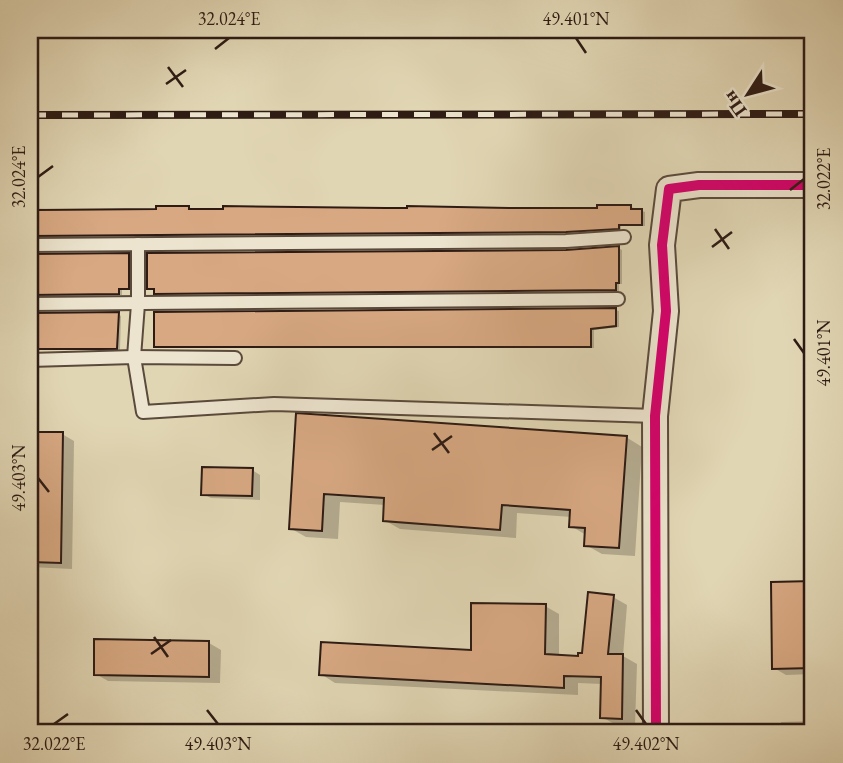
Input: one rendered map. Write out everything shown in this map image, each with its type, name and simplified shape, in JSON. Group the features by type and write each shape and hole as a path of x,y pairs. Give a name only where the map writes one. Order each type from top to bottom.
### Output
{"street":[{"path":"656,733 655,416 666,311 662,245 669,189 699,185 813,185"}],"lane":[{"path":"30,245 566,241 624,237"},
{"path":"138,244 138,304 134,357 143,412 274,404 655,416"},
{"path":"30,304 618,299"},
{"path":"30,359 235,358"}],"building":[{"path":"597,205 631,205 631,209 642,209 642,225 619,225 619,229 566,232 30,236 30,212 37,210 156,209 156,206 189,206 189,209 223,209 223,206 597,208"},
{"path":"619,246 619,283 616,283 616,290 154,294 154,289 147,289 147,253 566,250"},
{"path":"129,253 129,289 119,289 119,294 30,295 30,254"},
{"path":"616,308 616,326 591,329 591,347 154,347 154,312"},
{"path":"119,312 117,349 30,349 30,313"},
{"path":"296,413 627,436 619,548 584,546 585,528 569,527 570,510 502,505 500,530 383,521 384,498 324,494 322,531 289,529"},
{"path":"30,432 63,432 61,563 30,562"},
{"path":"202,467 253,468 252,496 201,495"},
{"path":"813,581 813,668 772,669 771,582"},
{"path":"588,592 614,595 608,654 623,654 622,719 600,718 601,677 564,676 564,688 319,675 321,642 471,650 471,603 546,604 545,654 578,656 578,653 582,653"},
{"path":"94,639 209,641 209,677 94,675"}],"railway":[{"path":"30,115 813,114"}],"cycle path":[{"path":"656,733 655,416 666,311 662,245 669,189 699,185 813,185"}]}
